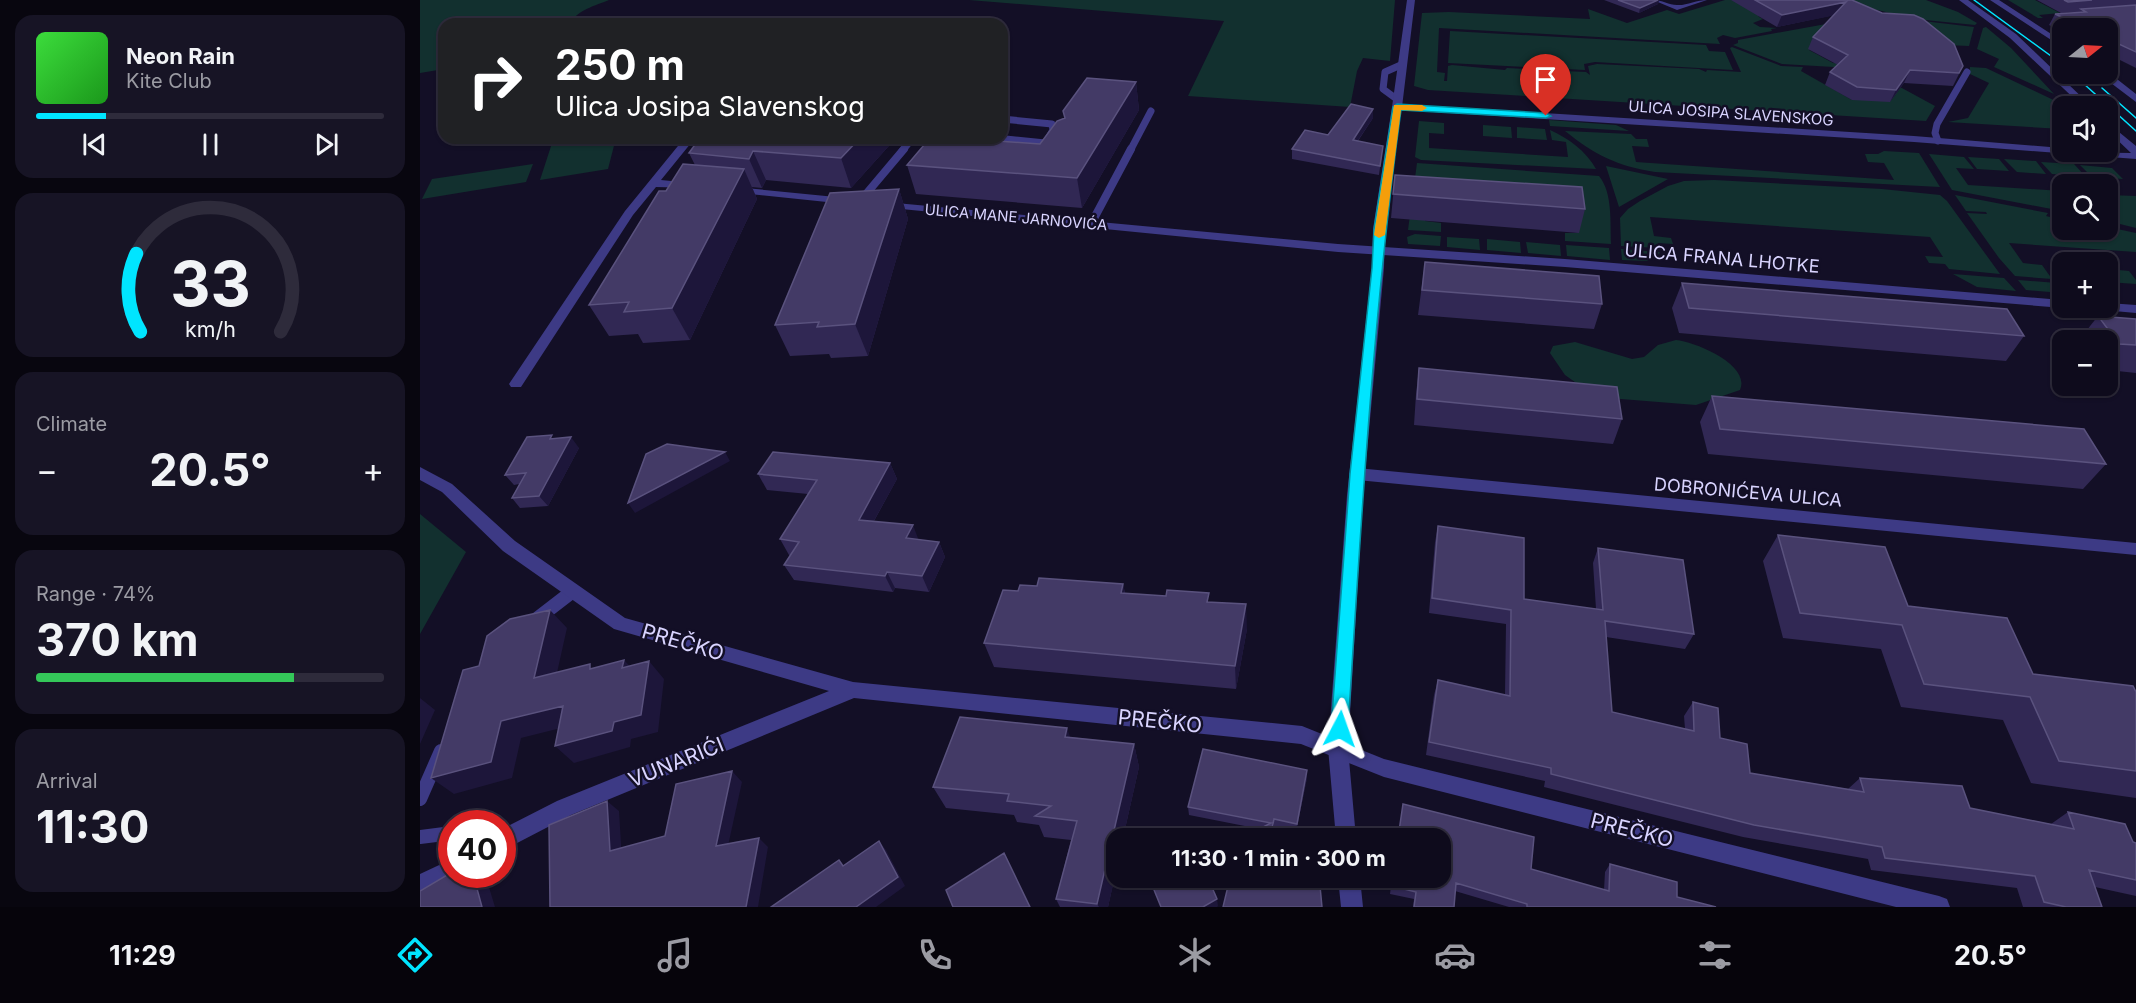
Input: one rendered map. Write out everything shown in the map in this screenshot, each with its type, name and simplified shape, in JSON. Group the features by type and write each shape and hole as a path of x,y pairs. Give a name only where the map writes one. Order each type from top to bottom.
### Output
{"street":[{"path":"1345,828 1338,748 1357,474 1379,250 1379,229 1411,0"},
{"path":"1657,0 1677,8 1703,0"},
{"path":"1963,0 2013,36 2076,96"},
{"path":"1994,0 2052,38"},
{"path":"2117,84 2136,99"},
{"name":"ULICA JOSIPA SLAVENSKOG","path":"1398,103 2052,150"},
{"path":"2118,136 2136,154"},
{"path":"516,384 629,213 685,144"},
{"path":"2005,147 2052,144"},
{"path":"2118,153 2136,154"},
{"path":"653,183 699,187"},
{"name":"ULICA MANE JARNOVIĆA","path":"722,189 1379,250"},
{"name":"ULICA FRANA LHOTKE","path":"1379,250 2052,303"},
{"path":"2118,308 2136,309"},
{"name":"PREČKO","path":"420,473 447,488 509,546 620,624 853,690 1302,735 1384,768 1939,907"},
{"name":"DOBRONIĆEVA ULICA","path":"1357,474 2133,553"},
{"name":"VUNARIĆI","path":"516,834 564,808 853,690"},
{"path":"420,886 438,876"},
{"path":"1350,888 1352,907"}],"lane":[{"path":"1398,103 1383,89 1385,72 1403,64"},
{"path":"1938,141 1935,133 1937,124 1967,72"},
{"path":"1091,224 1127,150 1151,111"},
{"path":"1008,120 1052,124 1053,130 1040,149"},
{"path":"1008,139 1065,144"},
{"path":"858,202 908,144"},
{"path":"529,625 573,591"},
{"path":"420,799 447,736"},
{"path":"516,826 535,824"},
{"path":"420,837 438,835"}],"green space":[{"path":"420,0 609,0 592,6 574,18 438,18 438,70 420,73"},
{"path":"969,0 1395,0 1390,61 1363,58 1357,71 1350,107 1188,96 1224,21"},
{"path":"1725,0 1751,0 1759,17 1763,19 1753,23 1760,27 1777,28 1735,38 1723,35 1717,38 1720,44 1439,28 1437,72 1445,73 1444,81 1447,81 1448,66 1452,65 1562,73 1563,71 1586,72 1590,75 1588,66 1597,64 1699,69 1706,72 1707,70 1741,72 1730,48 1732,47 1781,66 1803,67 1801,71 1852,100 1889,81 1935,106 1926,121 1428,90 1414,86 1422,13 1449,12 1590,19 1588,9 1627,23 1667,10 1679,14"},
{"path":"1819,0 1926,0 1958,12 1977,23 1975,25 1915,19 1844,2 1845,20"},
{"path":"2008,0 2035,0 2060,13 2039,15 2043,18 2038,18"},
{"path":"1923,21 1974,27 1969,46 1946,45"},
{"path":"1826,24 1809,50 1833,63 1849,64 1851,68 1782,64 1733,45 1738,43 1738,40"},
{"path":"1986,27 2011,48 2054,94 1994,67 1999,59 1977,49 1983,28"},
{"path":"1450,31 1706,45 1709,51 1725,52 1733,70 1595,62 1584,64 1585,70 1448,63"},
{"path":"1970,67 1986,68 2052,99 2052,128 1948,122 1968,118 1989,83 1970,74"},
{"path":"1549,120 1616,125 1629,131 1550,126"},
{"path":"1419,121 1444,123 1444,134 1429,133 1429,148 1568,157 1566,142 1552,140 1550,130 1576,146 1596,169 1421,160 1415,157"},
{"path":"1483,125 1511,127 1512,138 1483,136"},
{"path":"1517,127 1545,129 1547,140 1517,138"},
{"path":"1565,131 1631,134 1636,139 1647,139 1649,147 1632,146 1636,162 1894,180 1884,163 1868,162 1865,154 1878,154 1884,151 1919,153 1940,187 1655,172 1607,158 1586,147"},
{"path":"552,144 614,144 608,169 540,180"},
{"path":"1929,154 1964,157 1974,169 1956,168 1968,185 2052,190 2052,209 1952,190"},
{"path":"1968,157 1999,159 2009,171 1977,169"},
{"path":"2004,159 2036,161 2046,174 2017,172"},
{"path":"2041,162 2074,164 2083,174 2052,174"},
{"path":"1417,163 1599,176 1609,199 1611,244 1565,241 1565,233 1579,233 1426,202 1425,221 1441,223 1441,232 1408,230"},
{"path":"533,164 526,182 422,199 432,179"},
{"path":"2080,165 2112,168 2118,174 2089,174"},
{"path":"1606,166 1668,179 1619,207"},
{"path":"1714,180 1882,189 1940,195 1947,201 2000,274 1949,269 1945,264 1929,263 1925,256 1943,257 1930,237 1650,217 1654,236 1671,238 1673,244 1658,243 1659,248 1621,246 1620,218 1628,209 1668,186 1684,181"},
{"path":"1955,195 2048,213 2046,216 2052,215 2052,240 2118,240 2118,229 2136,233 2136,252 2009,243 2023,263 2042,265 2052,279 2015,276 1999,258 1967,213 1987,214 1986,212 1966,211"},
{"path":"2118,195 2136,196 2136,228 2118,224"},
{"path":"1415,234 1441,236 1440,246 1408,244 1407,237"},
{"path":"1447,237 1479,239 1480,250 1447,247"},
{"path":"1487,239 1520,242 1521,253 1487,250"},
{"path":"1526,242 1560,245 1561,256 1528,253"},
{"path":"1566,245 1609,248 1610,260 1567,256"},
{"path":"1621,249 1660,253 1647,261 1622,260"},
{"path":"2118,270 2129,271 2136,280 2136,284 2118,283"},
{"path":"1953,274 2004,278 2016,291 1977,287"},
{"path":"2018,280 2052,283 2052,292 2026,290"},
{"path":"1676,340 1696,345 1720,356 1737,372 1741,381 1740,390 1696,405 1596,397 1565,375 1550,353 1553,346 1575,342 1632,359 1644,357 1658,345"},
{"path":"420,514 466,552 420,634"}],"building":[{"path":"1618,0 1658,0 1640,8"},
{"path":"1755,0 1852,0 1882,13 1914,15 1923,19 1954,44 1963,66 1959,73 1910,70 1896,90 1857,87 1830,72 1848,55 1813,37 1846,2 1782,15"},
{"path":"2064,0 2092,0 2068,2"},
{"path":"2136,5 2136,52 2118,44 2118,18 2064,18 2055,14 2086,12 2081,9"},
{"path":"1087,78 1136,82 1077,178 907,165 925,144 1008,144 1008,142 1040,144 1057,121 1065,118 1063,111"},
{"path":"1351,104 1373,109 1353,140 1383,146 1380,166 1292,149 1305,130 1328,135"},
{"path":"696,144 854,144 841,158 753,151 749,159 689,153"},
{"path":"683,164 744,169 672,308 624,312 629,302 589,305 659,191 666,191"},
{"path":"1395,175 1582,187 1585,209 1393,194"},
{"path":"899,189 855,324 817,327 819,322 775,325 830,193"},
{"path":"1425,262 1599,276 1602,304 1422,290"},
{"path":"1682,283 2007,309 2024,336 1689,308"},
{"path":"2100,318 2136,319 2136,345 2119,344 2118,330 2108,330"},
{"path":"1419,368 1617,387 1622,419 1417,399"},
{"path":"1712,396 2084,429 2106,464 1720,429"},
{"path":"552,435 550,439 571,437 539,496 512,498 526,473 505,475 527,437"},
{"path":"667,444 725,452 628,503 646,454"},
{"path":"773,452 890,463 859,520 913,525 906,538 939,542 922,576 887,572 885,576 784,565 799,542 780,539 817,480 758,474"},
{"path":"1438,526 1524,538 1524,599 1603,610 1598,548 1683,560 1694,634 1605,621 1612,712 1694,731 1693,702 1718,708 1720,738 1747,744 1750,773 1864,792 1860,778 1962,786 1970,808 2074,829 2068,812 2125,824 2133,842 2136,843 2136,880 2089,870 2102,907 2066,907 2044,902 2035,876 1885,858 1882,847 1754,825 1551,774 1551,768 1429,742 1438,680 1510,696 1511,610 1432,598"},
{"path":"1778,535 1885,547 1908,606 2007,618 2033,674 2133,686 2136,692 2136,771 2059,761 2030,697 1924,684 1902,625 1800,613"},
{"path":"1039,578 1123,584 1121,593 1166,596 1167,590 1209,593 1207,602 1246,604 1235,666 984,643 1003,590 1018,591 1020,585 1037,586"},
{"path":"550,610 534,678 590,664 590,669 624,660 622,668 649,661 641,715 614,722 612,731 555,746 563,706 501,721 491,762 431,778 463,670 479,666 487,636 510,619"},
{"path":"960,717 1067,728 1065,737 1134,744 1115,828 1106,828 1106,865 1097,904 1056,899 1077,821 1035,816 1051,806 1007,801 1009,794 933,787"},
{"path":"1203,749 1307,770 1297,824 1274,819 1272,828 1261,828 1271,823 1188,807"},
{"path":"732,771 716,846 759,838 746,907 550,907 549,825 607,801 610,851 665,836 676,784"},
{"path":"1403,804 1534,837 1531,869 1609,891 1610,864 1677,882 1677,897 1716,907 1527,907 1527,904 1456,883 1454,907 1414,907 1416,892 1400,888 1451,888 1451,828 1399,828"},
{"path":"879,841 898,877 856,907 771,907 839,860 843,866"},
{"path":"1004,853 1030,907 953,907 946,890"},
{"path":"438,880 438,888 477,888 482,907 420,907 420,891"},
{"path":"1153,888 1212,888 1217,899 1203,907 1161,907"},
{"path":"1228,888 1320,888 1322,907 1223,907"}],"tram line":[{"path":"1974,0 2052,57"},
{"path":"2084,84 2136,131"},
{"path":"2102,88 2136,118"}],"slow traffic":[{"path":"1379,235 1397,107 1422,108"}],"route":[{"path":"1340,729 1357,474 1378,268 1379,229 1397,107 1546,116"}]}
